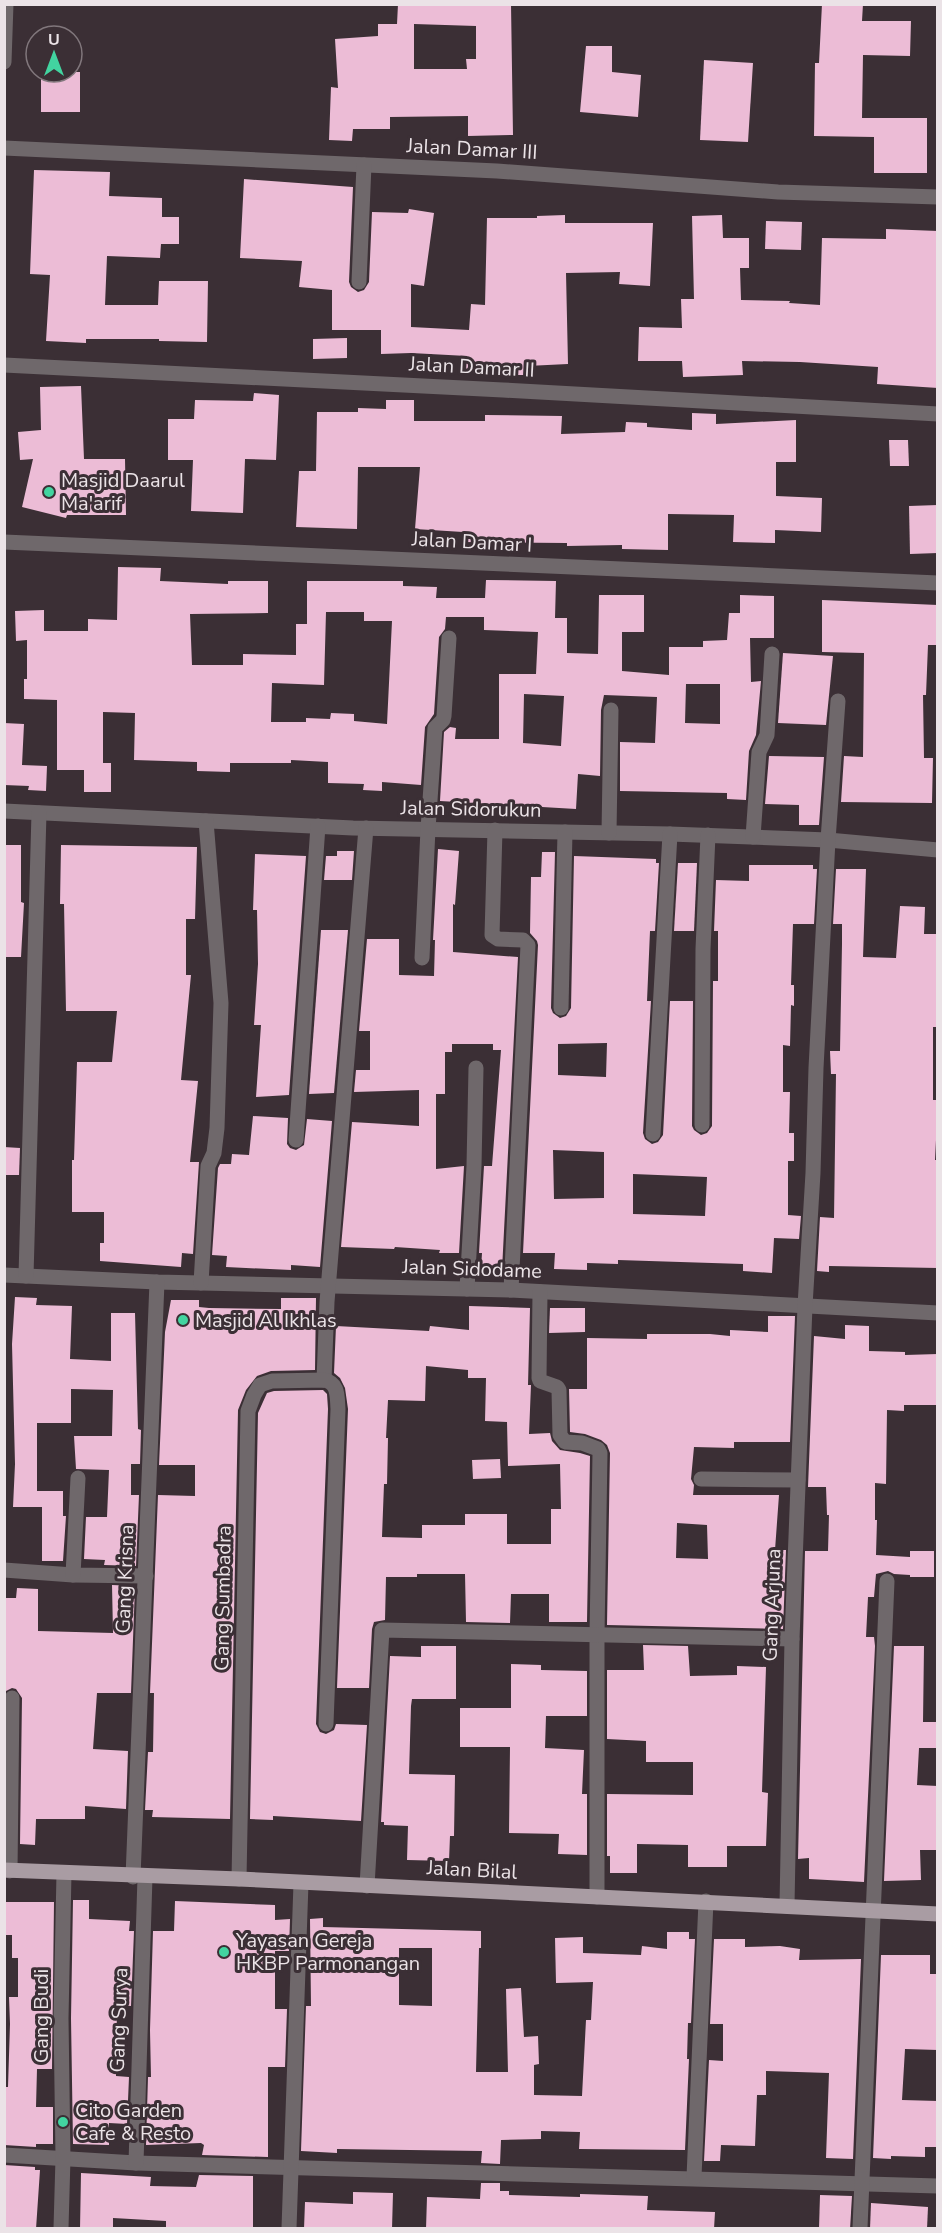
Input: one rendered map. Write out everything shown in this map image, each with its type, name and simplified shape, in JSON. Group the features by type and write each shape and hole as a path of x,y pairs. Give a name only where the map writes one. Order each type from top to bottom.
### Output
{"main road":[{"name":"Jalan Bilal","path":"7,1870 706,1901 938,1914"}],"street":[{"path":"4,62 6,4"},
{"name":"Jalan Damar III","path":"4,148 509,172 778,192 938,197"},
{"path":"359,282 364,165"},
{"name":"Jalan Damar II","path":"4,365 515,390 938,414"},
{"name":"Jalan Damar I","path":"4,542 938,583"},
{"path":"422,958 435,728 444,716 449,639"},
{"path":"753,837 759,752 767,735 772,654"},
{"name":"Gang Arjuna","path":"787,1906 792,1639 804,1306 813,1173 828,840 838,701"},
{"path":"609,833 611,710"},
{"name":"Jalan Sidorukun","path":"4,812 366,828 708,835 828,840 938,850"},
{"path":"26,1276 39,813"},
{"path":"201,1283 208,1166 214,1153 217,1128 221,1003 206,821"},
{"path":"296,1140 318,826"},
{"path":"326,1724 338,1409 337,1390 330,1382 324,1380 329,1287 366,828"},
{"path":"495,830 492,935 498,939 523,940 528,945 511,1290"},
{"path":"561,1008 566,832"},
{"path":"653,1134 670,834"},
{"path":"702,1125 703,949 708,835"},
{"path":"467,1289 474,1166 476,1068"},
{"name":"Jalan Sidodame","path":"4,1275 158,1282 511,1290 938,1313"},
{"name":"Gang Krisna","path":"139,1877 146,1576 158,1282"},
{"path":"540,1292 540,1382 557,1387 559,1390 560,1435 565,1442 590,1445 598,1449 600,1453 597,1897"},
{"name":"Gang Sumbadra","path":"238,1879 248,1411 260,1385 272,1382 324,1380"},
{"path":"73,1575 78,1478"},
{"path":"701,1479 798,1480"},
{"path":"4,1570 73,1575 146,1576"},
{"path":"860,2229 887,1581"},
{"path":"367,1886 382,1630 792,1639"},
{"path":"7,1870 12,1698"},
{"name":"Gang Budi","path":"61,2229 64,1873"},
{"name":"Gang Surya","path":"136,2163 139,1877"},
{"path":"289,2229 300,1883"},
{"path":"694,2177 706,1901"},
{"path":"4,2155 136,2163 694,2177 938,2186"}],"building":[{"path":"398,4 511,4 513,135 468,136 468,116 390,117 390,129 353,129 352,141 329,140 331,87 338,88 335,39 378,36 378,24 397,24","holes":["414,24 476,26 476,59 466,59 467,69 414,69"]},
{"path":"822,4 863,4 862,21 911,21 910,56 863,55 862,118 927,118 927,173 874,173 874,137 814,136 815,63 819,63"},
{"path":"586,46 612,46 612,72 641,75 638,117 580,112"},
{"path":"704,60 753,63 748,142 700,140"},
{"path":"41,84 80,84 80,112 41,112"},
{"path":"34,170 110,172 109,196 162,198 162,217 179,217 179,244 161,244 160,258 107,256 105,305 158,305 159,281 208,281 207,342 159,341 159,339 86,339 86,343 46,341 50,275 30,274"},
{"path":"244,179 353,187 349,282 351,287 358,292 364,290 369,282 372,212 408,213 409,209 434,213 424,286 411,284 411,327 469,330 471,304 485,305 487,218 537,218 537,216 565,215 565,223 653,223 650,286 619,284 620,272 566,273 568,364 527,366 527,375 484,375 484,373 466,371 467,356 381,354 381,330 332,330 332,290 299,287 302,261 240,258"},
{"path":"722,215 723,238 749,238 749,268 740,268 741,300 790,301 789,303 820,305 822,238 886,239 886,229 938,231 938,388 877,384 878,367 742,361 743,375 683,377 682,361 638,361 639,327 682,328 681,299 694,299 692,216"},
{"path":"766,221 802,222 801,250 765,249"},
{"path":"347,338 347,358 313,359 313,339"},
{"path":"81,386 84,459 125,459 126,515 67,515 66,518 22,507 33,459 20,460 18,432 41,430 40,387"},
{"path":"254,393 279,395 276,460 245,459 243,513 191,511 193,460 168,460 168,419 194,419 195,400 253,401"},
{"path":"386,400 414,400 414,421 485,421 485,415 562,416 561,434 625,432 626,422 647,423 647,427 692,430 692,413 716,414 716,424 796,420 796,462 776,462 776,496 822,498 821,532 775,530 775,543 733,542 734,515 668,514 668,550 622,549 622,545 567,546 567,543 463,542 463,532 415,529 420,467 358,467 357,529 296,527 299,471 316,471 317,412 358,412 358,408 386,409"},
{"path":"889,440 908,440 909,466 890,466"},
{"path":"938,505 938,553 910,554 909,506"},
{"path":"118,567 161,568 160,581 228,584 228,581 268,581 268,613 190,614 192,665 243,665 243,654 296,655 296,624 307,624 307,581 403,581 403,586 437,587 436,598 485,598 486,580 556,581 555,618 567,618 567,653 598,654 599,595 644,595 644,632 622,632 622,671 669,675 669,647 703,647 703,641 727,640 729,613 740,613 740,595 774,596 774,638 750,638 751,682 761,681 756,735 749,751 746,800 727,799 727,793 620,791 620,742 655,743 657,697 604,695 601,710 600,776 578,774 576,809 440,801 444,732 450,727 456,728 455,739 499,739 499,674 536,674 538,632 484,630 484,617 446,617 445,629 439,637 434,714 425,727 421,785 382,782 382,791 363,790 364,784 328,783 328,762 291,760 291,763 230,763 230,772 197,771 197,762 134,760 135,713 103,712 103,763 111,763 111,792 84,792 84,770 57,770 57,700 24,699 24,679 27,679 27,640 16,641 15,611 44,610 44,631 88,631 88,619 117,620","holes":["326,612 364,612 364,621 392,621 387,724 354,721 354,714 331,713 330,719 306,718 306,722 271,722 272,683 324,685","686,684 720,684 720,724 685,723","524,694 564,696 561,746 523,743"]},
{"path":"822,600 938,605 938,645 928,645 926,695 923,695 924,758 933,758 932,803 841,802 844,756 863,757 864,653 822,652"},
{"path":"783,653 833,656 826,725 778,723"},
{"path":"4,723 24,724 22,765 47,766 46,791 28,790 29,786 4,785"},
{"path":"769,756 824,757 819,825 799,825 799,805 765,804"},
{"path":"4,845 21,845 21,902 24,903 21,957 4,957"},
{"path":"61,845 197,847 195,919 186,919 186,975 191,975 181,1080 198,1081 190,1162 199,1162 193,1254 182,1253 181,1267 100,1261 100,1243 104,1243 104,1212 72,1212 77,1062 112,1062 117,1011 66,1011 64,904 60,904"},
{"path":"438,849 459,851 455,905 453,904 453,952 518,957 502,1270 481,1269 482,1253 479,1253 484,1166 492,1166 501,1050 493,1050 493,1044 452,1044 452,1052 445,1052 445,1094 436,1094 436,1169 464,1166 459,1253 439,1253 440,1250 395,1247 394,1249 341,1247 352,1122 419,1126 419,1090 354,1092 356,1070 370,1070 370,1031 359,1031 367,939 399,939 399,975 434,976 435,940 433,940"},
{"path":"337,851 354,851 352,880 324,880 326,856 337,856"},
{"path":"542,852 555,852 551,1008 553,1013 560,1018 566,1016 571,1008 574,856 656,859 656,863 659,863 655,931 650,931 647,1001 651,1001 643,1133 645,1139 652,1144 658,1142 663,1135 670,1001 693,1001 692,1126 701,1135 707,1133 712,1126 713,981 718,981 718,931 714,931 716,880 749,881 749,865 813,865 813,869 817,869 814,924 793,924 791,985 794,985 794,1006 791,1005 790,1046 783,1045 783,1092 790,1092 789,1133 794,1133 794,1161 788,1161 788,1215 801,1216 799,1239 774,1238 772,1273 743,1271 743,1264 618,1260 618,1264 587,1263 587,1270 554,1269 555,1253 523,1253 538,945 530,933 531,877 541,877","holes":["607,1043 606,1077 558,1075 558,1044","553,1150 604,1152 604,1198 554,1199","633,1174 707,1177 705,1216 633,1214"]},
{"path":"255,854 306,856 289,1095 256,1097 261,1025 254,1025 258,964 257,910 253,910"},
{"path":"678,863 697,863 694,931 674,931"},
{"path":"836,869 866,869 863,957 896,958 900,906 925,907 924,934 938,934 938,1027 933,1027 933,1100 938,1100 935,1160 938,1160 938,1268 829,1266 829,1272 817,1271 820,1217 834,1218 836,1074 831,1074 830,1051 840,1051 842,944 842,924 833,924"},
{"path":"321,930 348,930 334,1093 309,1094"},
{"path":"253,1116 288,1118 287,1144 296,1150 304,1145 307,1119 332,1121 320,1267 291,1265 291,1270 226,1267 227,1256 212,1255 218,1168 220,1164 231,1164 232,1154 249,1155"},
{"path":"4,1147 20,1148 19,1175 4,1175"},
{"path":"15,1297 37,1298 36,1305 72,1306 70,1359 111,1361 111,1313 135,1313 138,1429 141,1430 140,1464 131,1464 131,1495 139,1495 136,1566 104,1565 105,1560 84,1559 86,1517 107,1517 109,1470 76,1469 74,1436 112,1436 113,1390 71,1389 71,1423 37,1423 37,1491 63,1491 63,1516 66,1516 63,1561 42,1561 42,1507 13,1507 15,1464 12,1344"},
{"path":"281,1298 316,1298 315,1370 271,1371 257,1376 246,1390 238,1410 230,1819 152,1817 153,1810 145,1810 148,1752 153,1752 154,1693 150,1693 158,1495 195,1496 195,1465 159,1465 165,1332 171,1300 199,1300 199,1307 209,1308 281,1309"},
{"path":"469,1306 530,1308 529,1434 550,1433 552,1441 560,1450 590,1456 587,1622 549,1622 549,1594 511,1594 510,1623 466,1622 465,1574 417,1574 417,1577 386,1577 385,1620 374,1622 372,1629 369,1688 337,1688 348,1409 345,1388 340,1378 334,1373 336,1326 429,1331 430,1326 469,1330","holes":["426,1366 468,1370 468,1378 486,1378 485,1421 507,1422 508,1466 560,1464 561,1509 551,1509 551,1544 507,1544 507,1514 465,1514 465,1525 422,1525 422,1538 382,1537 384,1484 387,1484 388,1400 425,1401"]},
{"path":"550,1308 585,1308 585,1332 549,1333"},
{"path":"768,1316 795,1316 790,1442 734,1442 734,1448 694,1447 691,1479 694,1485 693,1495 779,1495 775,1550 786,1550 783,1629 607,1625 610,1453 607,1445 601,1440 585,1434 570,1432 569,1389 587,1389 587,1338 647,1339 647,1334 730,1336 730,1330 768,1332","holes":["677,1523 707,1525 708,1559 676,1558"]},
{"path":"845,1325 869,1326 869,1351 905,1352 905,1355 938,1354 938,1405 904,1405 904,1411 887,1410 886,1484 875,1483 876,1555 910,1557 910,1551 934,1551 934,1577 910,1577 910,1575 894,1574 888,1571 876,1574 874,1597 868,1597 866,1637 874,1637 875,1646 864,1882 809,1879 809,1858 798,1859 805,1551 828,1551 829,1515 827,1515 826,1487 808,1487 814,1336 845,1339"},
{"path":"323,1390 327,1394 328,1409 316,1724 320,1732 326,1734 334,1730 336,1724 367,1725 361,1821 273,1816 273,1820 250,1819 258,1413 267,1393"},
{"path":"500,1459 501,1478 473,1479 472,1460"},
{"path":"112,1585 135,1586 131,1693 97,1693 93,1749 128,1751 126,1809 85,1806 85,1819 36,1819 35,1845 20,1844 22,1698 16,1689 12,1688 4,1692 4,1598 16,1598 17,1588 38,1589 38,1631 113,1633"},
{"path":"643,1645 688,1646 690,1676 737,1675 737,1666 766,1667 762,1792 768,1793 766,1846 727,1846 727,1867 688,1867 688,1845 637,1844 637,1873 610,1873 610,1856 607,1856 607,1794 693,1795 693,1762 646,1762 646,1741 607,1739 607,1670 644,1670"},
{"path":"421,1646 456,1646 456,1699 412,1699 411,1706 409,1774 455,1775 454,1836 450,1836 449,1861 407,1860 408,1826 384,1825 384,1822 381,1822 390,1656 421,1657"},
{"path":"894,1646 924,1646 923,1722 938,1722 938,1748 919,1748 917,1785 938,1786 938,1850 920,1850 921,1880 884,1881"},
{"path":"511,1664 541,1665 541,1670 587,1671 587,1716 546,1716 545,1748 584,1750 582,1794 587,1794 587,1855 558,1854 559,1834 509,1833 510,1747 460,1747 460,1708 511,1708"},
{"path":"73,1900 89,1900 89,1919 130,1921 129,1931 134,1931 131,2006 117,2005 116,2076 129,2077 127,2124 109,2123 109,2145 73,2144 71,2018"},
{"path":"175,1901 275,1905 275,1920 290,1919 289,1951 275,1951 275,2009 287,2009 285,2067 268,2067 268,2157 202,2155 204,2145 201,2143 146,2145 148,2077 151,2077 153,1931 174,1931"},
{"path":"4,1902 54,1902 52,2069 37,2069 36,2107 53,2107 53,2144 36,2144 36,2147 4,2145 4,2087 8,2087 9,1997 18,1997 18,1958 12,1958 12,1935 4,1935"},
{"path":"323,1918 323,1927 481,1931 476,2072 508,2072 506,1989 521,1988 524,2037 538,2036 539,2064 534,2065 534,2095 582,2096 586,2020 591,2020 593,1982 556,1983 555,1938 583,1937 583,1953 641,1955 642,1946 667,1949 667,1932 689,1932 689,1939 695,1939 691,2023 688,2023 687,2059 689,2059 685,2150 579,2149 580,2132 541,2131 541,2139 501,2140 500,2164 481,2163 482,2151 337,2149 337,2153 301,2151 306,2006 311,2006 310,1919","holes":["399,1948 432,1948 432,2006 399,2005"]},
{"path":"714,1939 745,1939 745,1947 780,1946 800,1949 799,1960 861,1959 853,2159 826,2158 829,2073 766,2071 766,2095 757,2095 755,2146 721,2145 720,2161 704,2161 709,2060 723,2061 723,2024 710,2024"},
{"path":"881,1955 930,1955 930,1974 938,1974 938,2050 905,2049 902,2100 938,2101 938,2147 925,2147 925,2157 873,2158"},
{"path":"4,2165 35,2167 35,2170 40,2170 36,2229 4,2227"},
{"path":"81,2173 151,2177 150,2186 196,2187 199,2175 253,2176 253,2229 166,2229 166,2221 113,2218 113,2229 80,2229"},
{"path":"481,2183 500,2183 500,2191 509,2191 509,2195 648,2196 647,2210 715,2212 714,2229 426,2229 427,2197 480,2199"},
{"path":"353,2192 393,2193 392,2229 304,2229 305,2202 353,2204"},
{"path":"820,2195 852,2196 850,2229 819,2229"},
{"path":"871,2203 928,2207 927,2229 870,2229"}],"place":[{"name":"Masjid Daarul Ma'arif","path":"49,492"},
{"name":"Masjid Al Ikhlas","path":"183,1320"},
{"name":"Yayasan Gereja HKBP Parmonangan","path":"224,1952"},
{"name":"Cito Garden Cafe & Resto","path":"63,2122"}]}
